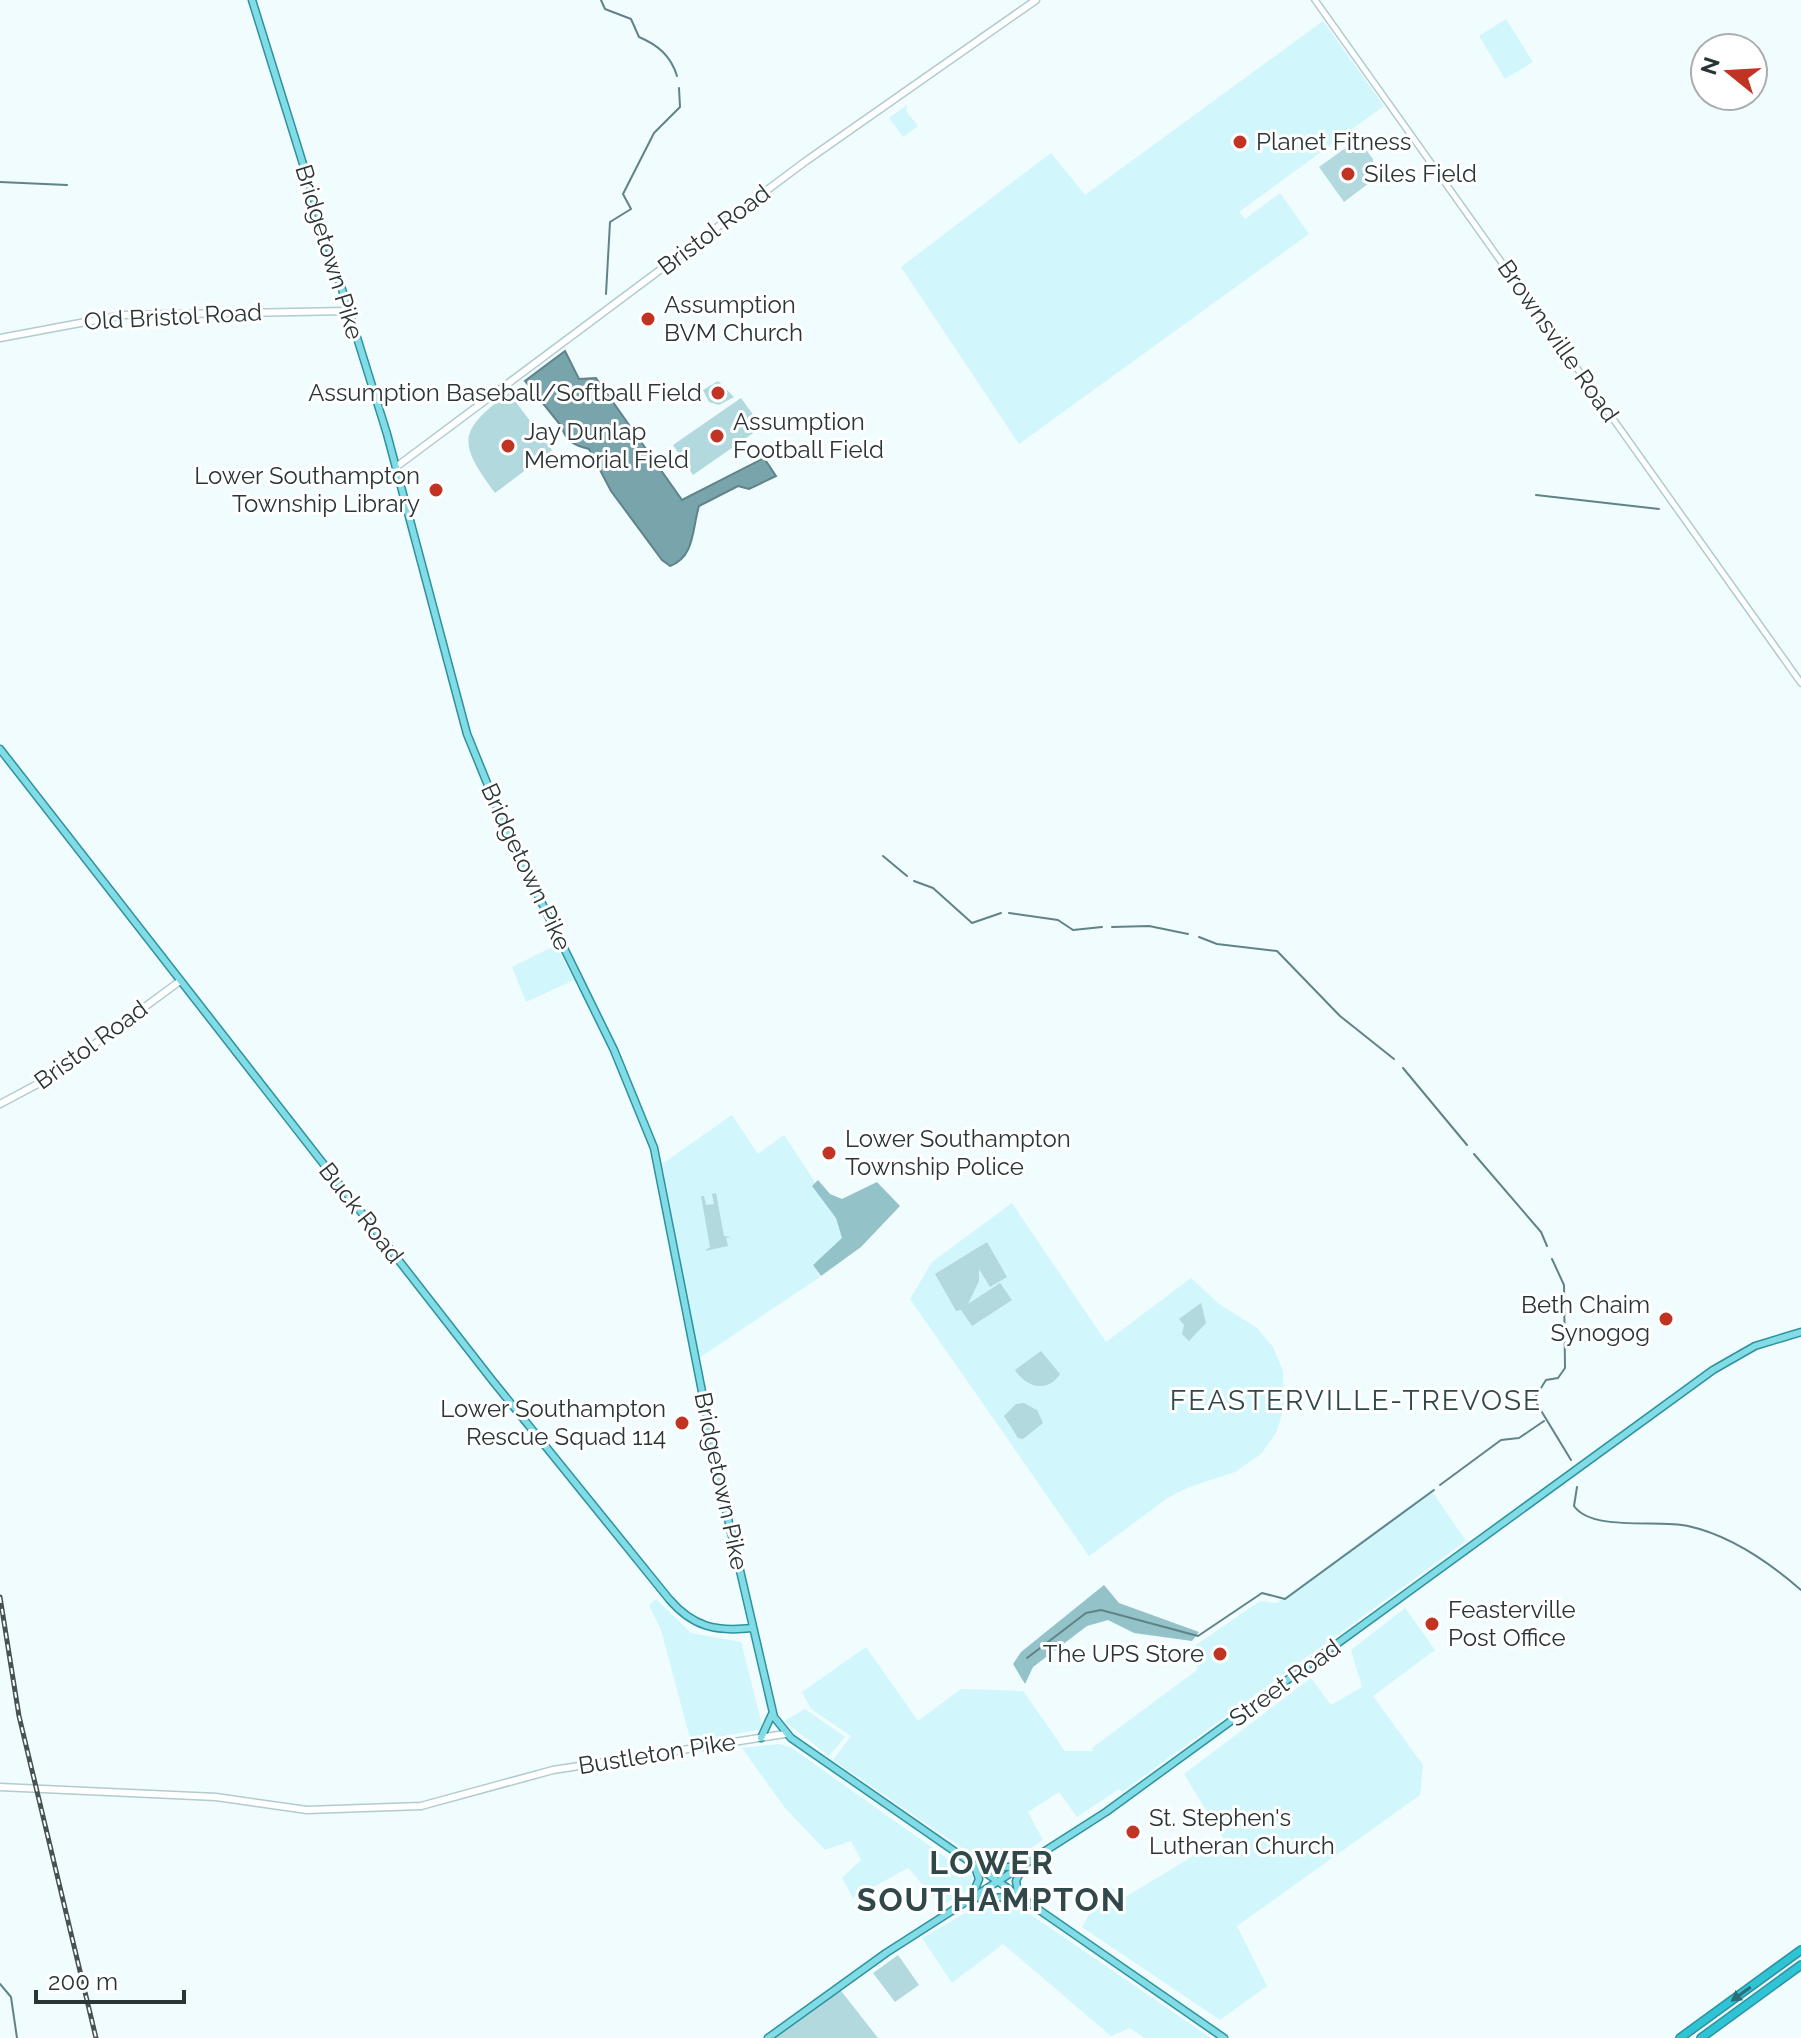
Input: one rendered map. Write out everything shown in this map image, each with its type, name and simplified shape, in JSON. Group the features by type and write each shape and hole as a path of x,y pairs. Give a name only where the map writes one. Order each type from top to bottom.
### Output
{"highway":[{"path":"1680,2038 1801,1950"},
{"path":"1701,2038 1801,1965"}],"main road":[{"name":"Bridgetown Pike","path":"252,0 396,467 476,757 514,847 609,1040 654,1148 752,1628 772,1714 785,1734"},
{"name":"Bristol Road","path":"396,467 806,161 1036,0"},
{"name":"Old Bristol Road","path":"0,338 123,315 347,311"},
{"name":"Buck Road","path":"0,749 530,1429 679,1611 712,1629 752,1628"},
{"name":"Bristol Road","path":"0,1104 47,1079 180,981"},
{"name":"Street Road","path":"768,2038 886,1953 1134,1792 1713,1370 1755,1346 1801,1332"},
{"path":"761,1738 772,1714"},
{"path":"785,1734 1224,2038"},
{"name":"Bustleton Pike","path":"0,1787 211,1797 307,1810 421,1806 553,1770 785,1734"},
{"path":"975,1867 1000,1870 1024,1864"},
{"path":"1019,1897 1016,1881 1024,1864"},
{"path":"975,1867 979,1879 971,1898 1019,1897"}],"street":[{"name":"Brownsville Road","path":"1315,0 1801,683"}],"shaded area":[{"path":"1506,19 1533,62 1505,79 1479,36"},
{"path":"1323,21 1384,106 1239,212 1245,219 1280,193 1309,234 1019,444 901,267 1051,153 1085,195"},
{"path":"907,105 906,111 918,126 903,137 889,118"},
{"name":"Siles Field","path":"1358,139 1373,159 1373,180 1344,202 1319,167"},
{"path":"565,351 579,379 596,378 682,500 764,458 776,476 749,489 738,486 699,506 688,549 678,562 670,566 662,560 611,491 589,449 568,439 525,381"},
{"name":"Assumption Baseball/Softball Field","path":"718,381 734,397 719,405 709,402 703,390"},
{"name":"Jay Dunlap Memorial Field","path":"509,393 552,450 495,493 474,462 469,438 480,418"},
{"name":"Assumption Football Field","path":"741,398 762,427 693,475 673,445"},
{"path":"556,945 574,980 526,1002 512,967"},
{"path":"732,1115 758,1154 784,1135 852,1238 813,1264 820,1277 699,1358 662,1164"},
{"path":"818,1180 830,1194 842,1199 877,1182 900,1206 861,1247 821,1276 813,1265 842,1238 836,1218 812,1186"},
{"path":"716,1193 724,1236 731,1237 726,1238 728,1246 705,1251 710,1247 701,1196 704,1196 706,1205 714,1204 712,1194"},
{"path":"1012,1203 1106,1342 1191,1278 1219,1304 1257,1328 1273,1347 1283,1371 1284,1408 1276,1433 1261,1454 1235,1472 1169,1497 1089,1556 910,1299 932,1262"},
{"path":"987,1242 1007,1277 990,1287 979,1269 979,1281 968,1304 1000,1283 1012,1300 972,1326 961,1310 956,1311 935,1274"},
{"path":"1201,1303 1206,1323 1189,1341 1182,1334 1184,1325 1179,1319"},
{"path":"1041,1351 1060,1374 1049,1384 1037,1386 1025,1381 1015,1370"},
{"path":"1024,1403 1037,1410 1043,1423 1023,1439 1018,1438 1004,1416 1016,1404"},
{"path":"1431,1490 1466,1541 1122,1792 1119,1789 1077,1817 1059,1792 1028,1812 1043,1840 1009,1863 984,1863 833,1760 851,1736 811,1709 802,1692 866,1647 918,1721 961,1689 1023,1691 1065,1751 1093,1751 1092,1748 1197,1670 1196,1645 1260,1601 1277,1603"},
{"path":"1104,1585 1119,1603 1199,1632 1192,1641 1134,1633 1108,1620 1087,1626 1033,1667 1025,1684 1013,1664 1021,1652"},
{"path":"656,1599 691,1633 741,1642 763,1729 691,1742 661,1630 649,1605"},
{"path":"1405,1608 1435,1650 1373,1696 1423,1765 1420,1795 1237,1926 1267,1986 1220,2020 1082,1927 1106,1885 1127,1896 1223,1838 1184,1774 1311,1678 1331,1705 1362,1687 1351,1650"},
{"path":"805,1709 845,1737 829,1756 784,1721"},
{"path":"779,1744 792,1748 972,1876 970,1889 942,1906 908,1868 853,1898 842,1878 861,1860 851,1841 825,1850 785,1808 742,1748"},
{"path":"991,1898 1010,1902 1027,1912 1211,2038 1144,2038 1130,2028 1111,2036 1003,1944 952,1983 922,1938"},
{"path":"898,1955 919,1985 895,2002 873,1973"},
{"path":"838,1987 878,2038 768,2038"}],"waterway":[{"path":"601,0 605,9 631,19 639,37 663,52 677,76"},
{"path":"606,294 610,222 631,209 623,194 654,133 680,107 679,88"},
{"path":"0,182 67,185"},
{"path":"1536,495 1659,509"},
{"path":"883,856 907,876"},
{"path":"914,881 933,888 972,923 1001,913"},
{"path":"1009,913 1058,920 1073,930 1102,927"},
{"path":"1112,927 1149,926 1188,934"},
{"path":"1199,937 1217,944 1277,951 1340,1016 1394,1059"},
{"path":"1403,1068 1467,1145"},
{"path":"1474,1154 1541,1232 1547,1246"},
{"path":"1552,1259 1564,1285 1565,1368 1558,1378 1546,1380 1534,1399 1571,1460"},
{"path":"1440,1485 1501,1440 1519,1438 1544,1421"},
{"path":"1577,1487 1574,1506 1583,1514 1610,1522 1676,1524 1703,1530 1748,1551 1801,1590"},
{"path":"1027,1658 1086,1613 1101,1610 1198,1636 1262,1593 1285,1599 1434,1490"},
{"path":"0,1984 11,1997 17,2038"}],"railway":[{"path":"0,1597 19,1716 96,2038"}],"place":[{"name":"Planet Fitness","path":"1240,142"},
{"name":"Siles Field","path":"1348,174"},
{"name":"Assumption BVM Church","path":"648,319"},
{"name":"Assumption Baseball/Softball Field","path":"718,393"},
{"name":"Assumption Football Field","path":"717,436"},
{"name":"Jay Dunlap Memorial Field","path":"508,446"},
{"name":"Lower Southampton Township Library","path":"436,490"},
{"name":"Lower Southampton Township Police","path":"829,1153"},
{"name":"Beth Chaim Synogog","path":"1666,1319"},
{"name":"Lower Southampton Rescue Squad 114","path":"682,1423"},
{"name":"Feasterville Post Office","path":"1432,1624"},
{"name":"The UPS Store","path":"1220,1654"},
{"name":"St. Stephen's Lutheran Church","path":"1133,1832"}],"district":[{"name":"FEASTERVILLE-TREVOSE","path":"1356,1400"},
{"name":"LOWER SOUTHAMPTON","path":"992,1882"}]}
